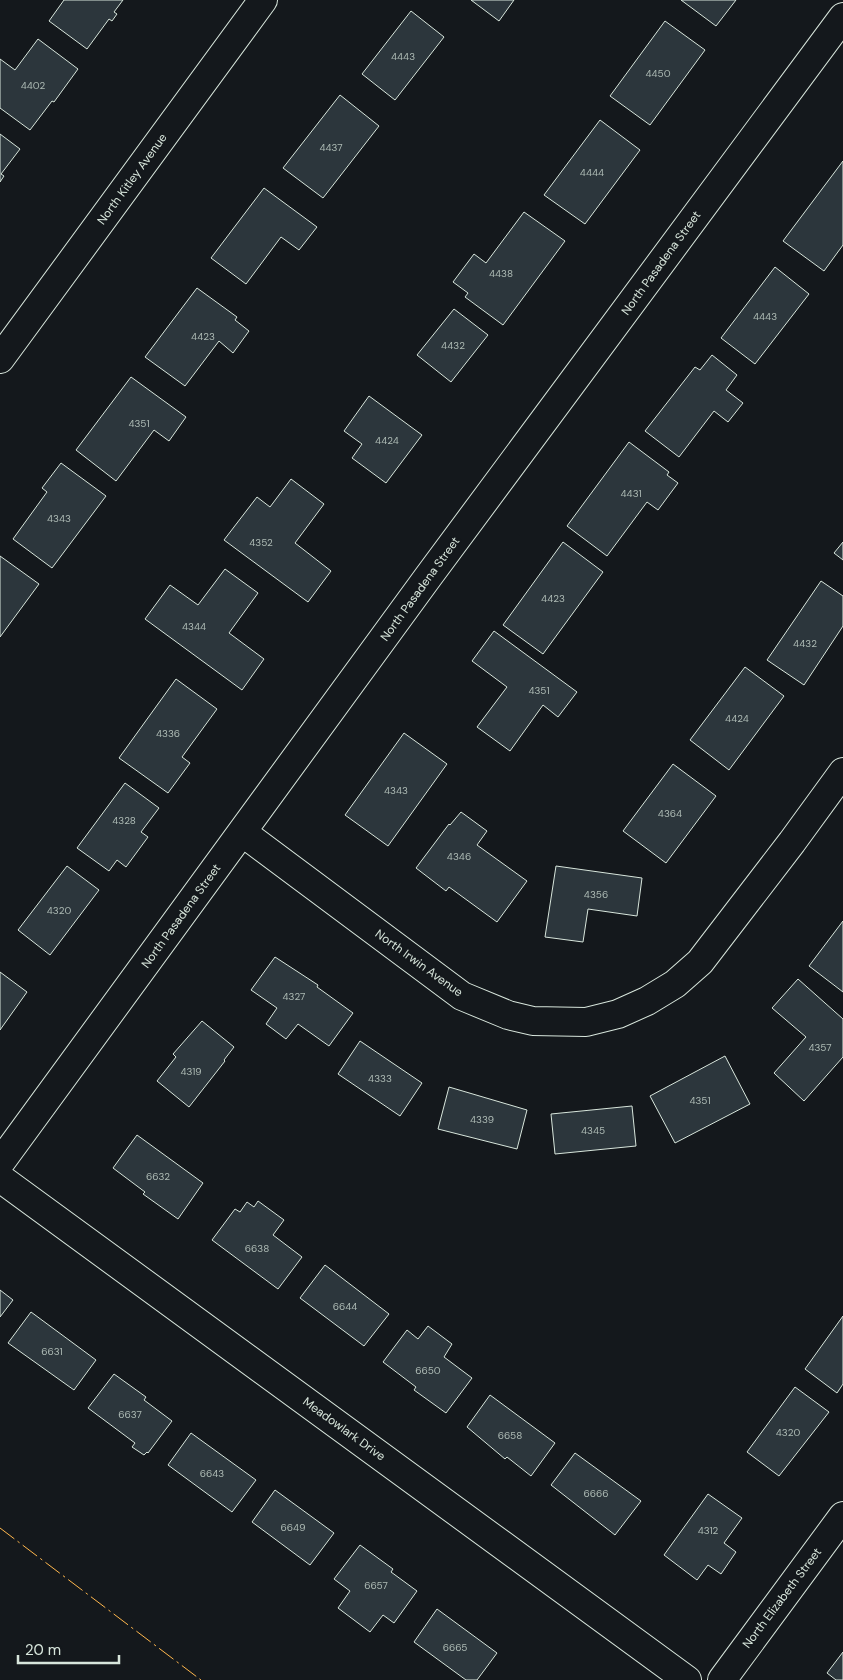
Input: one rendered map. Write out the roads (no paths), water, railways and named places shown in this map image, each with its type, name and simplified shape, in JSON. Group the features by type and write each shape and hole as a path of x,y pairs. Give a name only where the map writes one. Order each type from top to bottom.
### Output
{"street":[{"name":"North Kitley Avenue","path":"0,359 263,0"},
{"name":"North Pasadena Street","path":"0,1163 440,561 843,17"},
{"name":"North Irwin Avenue","path":"242,832 462,996 508,1015 533,1021 586,1022 618,1014 647,1001 675,984 700,962 843,772"},
{"name":"Meadowlark Drive","path":"0,1178 687,1680"},
{"name":"North Elizabeth Street","path":"722,1680 843,1516"}]}
